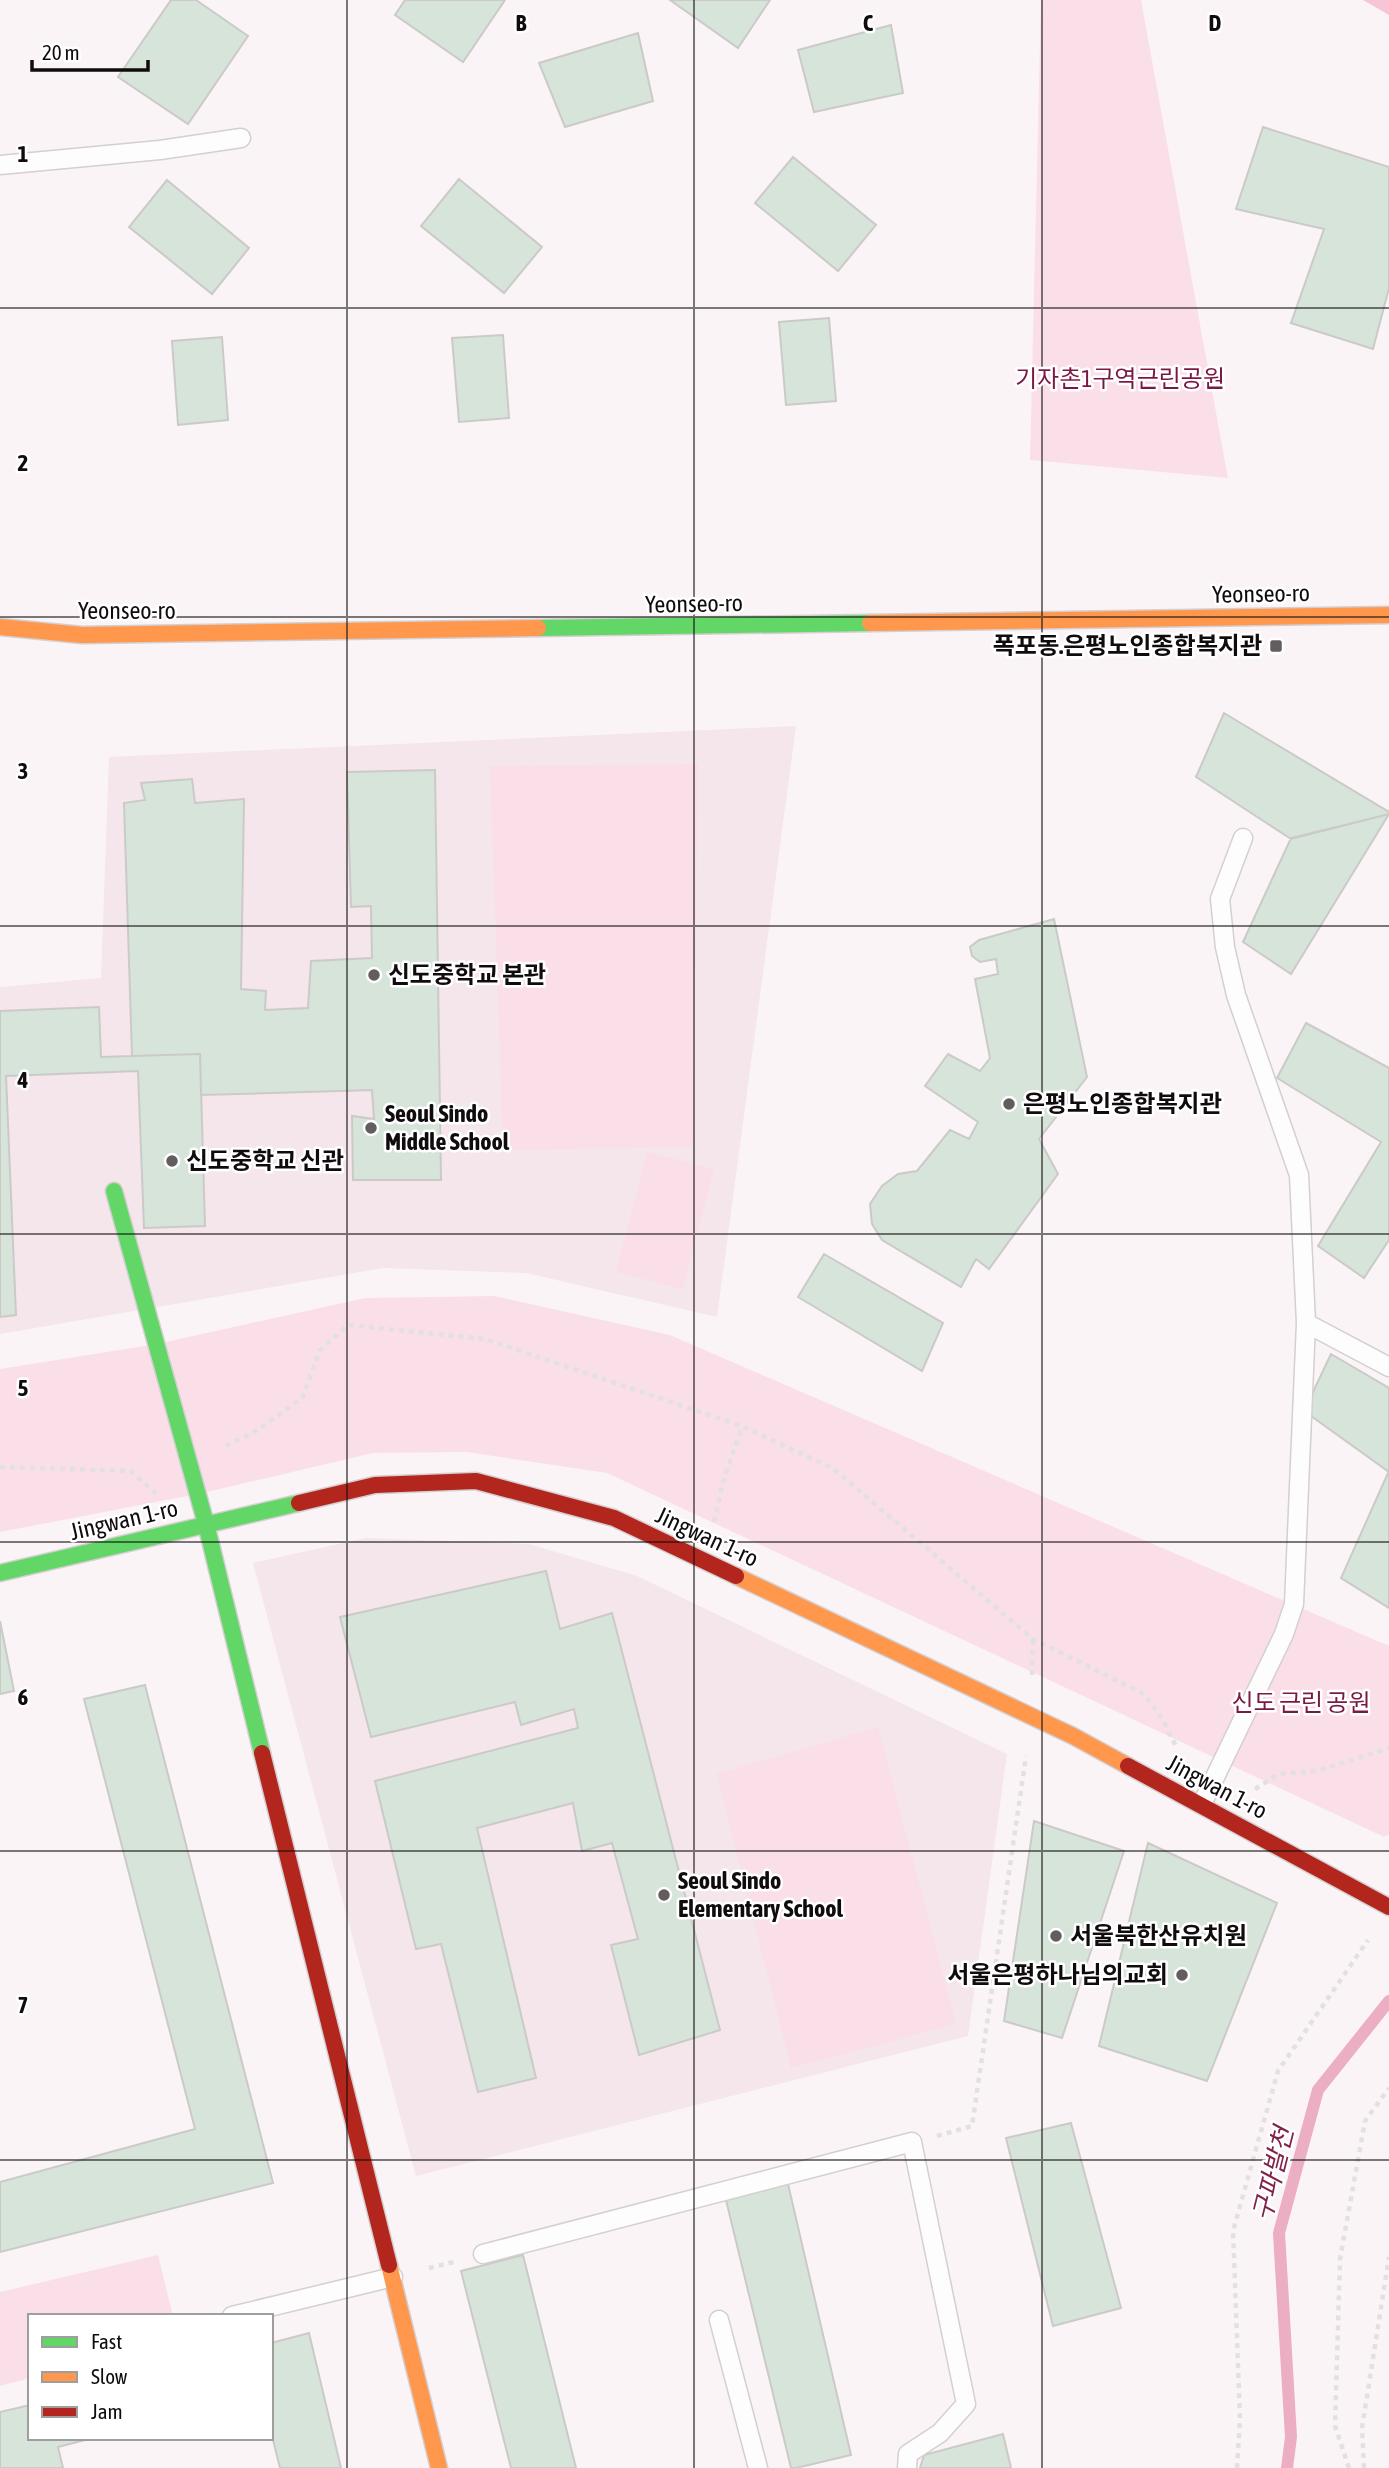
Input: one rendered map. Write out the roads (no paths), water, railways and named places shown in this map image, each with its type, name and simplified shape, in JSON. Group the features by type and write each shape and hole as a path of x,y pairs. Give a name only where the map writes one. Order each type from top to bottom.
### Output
{"street":[{"name":"Yeonseo-ro","path":"0,627 82,635 1389,615"},
{"path":"114,1191 206,1524 439,2468"},
{"name":"Jingwan 1-ro","path":"0,1573 375,1485 476,1481 614,1518 1073,1736 1389,1907"}],"lane":[{"path":"0,165 160,150 241,138"},
{"path":"1202,1804 1284,1634 1294,1604 1306,1323 1299,1175 1236,995 1225,947 1220,899 1243,838"},
{"path":"1306,1323 1389,1367"},
{"path":"483,2255 912,2142 966,2404 940,2433 908,2454 907,2468"},
{"path":"241,2314 393,2277"},
{"path":"719,2320 758,2468"}],"waterway":[{"name":"구파발천","path":"1287,2468 1291,2437 1279,2233 1318,2090 1389,2001"}],"place":[{"name":"폭포동.은평노인종합복지관","path":"1276,646"},
{"name":"신도중학교 본관","path":"374,975"},
{"name":"은평노인종합복지관","path":"1009,1104"},
{"name":"Seoul Sindo Middle School","path":"371,1128"},
{"name":"신도중학교 신관","path":"172,1161"},
{"name":"Seoul Sindo Elementary School","path":"664,1895"},
{"name":"서울북한산유치원","path":"1056,1936"},
{"name":"서울은평하나님의교회","path":"1182,1975"}],"park label":[{"name":"기자촌1구역근린공원","path":"1120,379"},
{"name":"신도 근린 공원","path":"1301,1703"}]}
